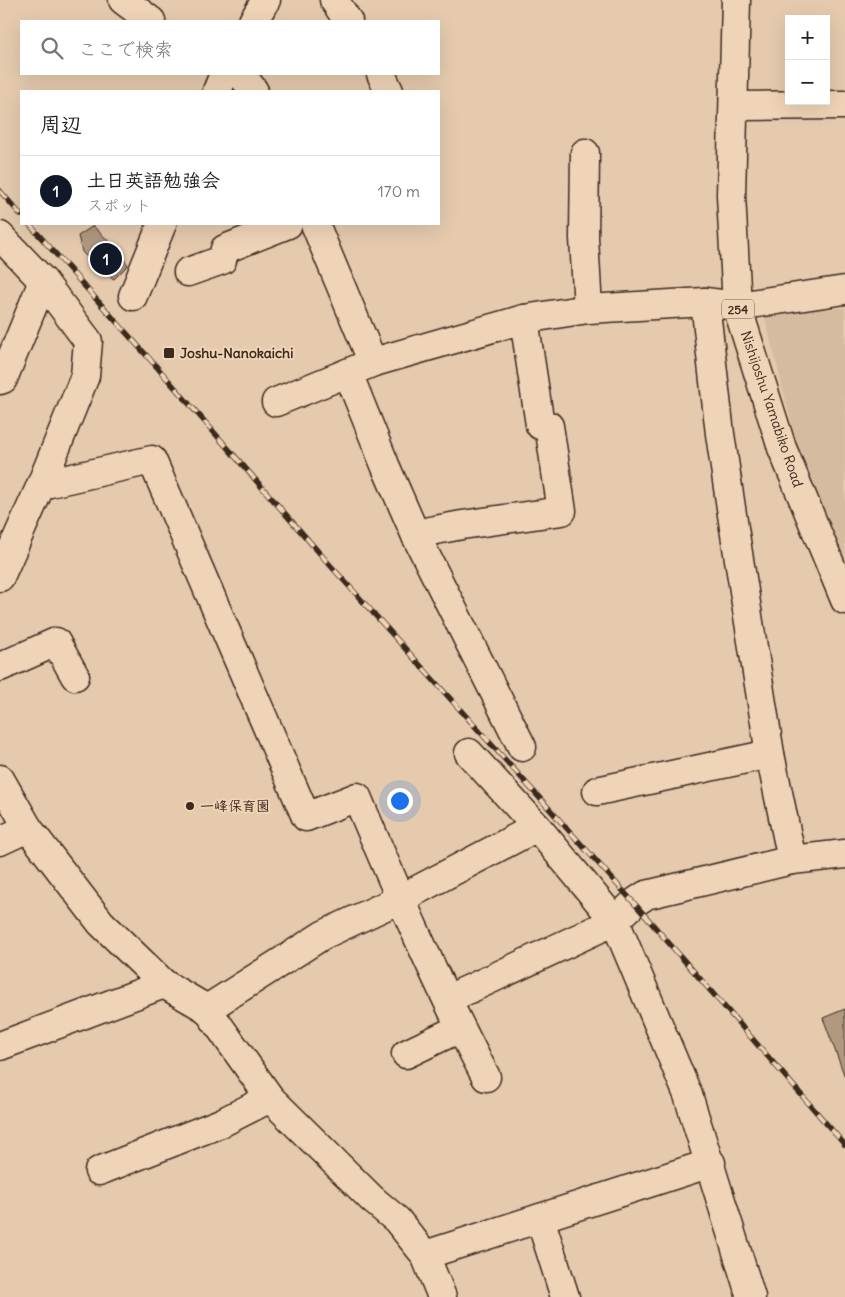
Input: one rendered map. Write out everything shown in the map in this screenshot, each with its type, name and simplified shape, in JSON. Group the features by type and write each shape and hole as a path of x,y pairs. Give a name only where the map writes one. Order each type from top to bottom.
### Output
{"main road":[{"path":"123,0 151,20"},
{"path":"254,20 266,0"},
{"path":"334,0 347,20"},
{"name":"Nishijoshu Yamabiko Road","path":"736,0 732,195 737,306 782,448 845,600"},
{"path":"380,75 388,90"},
{"path":"226,77 252,90"},
{"path":"734,106 845,105"},
{"path":"585,153 584,238 588,308"},
{"path":"133,296 162,225"},
{"path":"188,272 222,260 225,249 285,225"},
{"path":"316,225 374,362"},
{"path":"0,236 43,281 88,341 85,376 41,485 0,577"},
{"path":"1,376 43,281"},
{"path":"276,402 374,362 524,319 588,308 705,302 737,306 845,290"},
{"path":"705,302 720,434 770,754 792,860"},
{"path":"416,536 425,532 462,525 562,511 549,426 540,425 524,319"},
{"path":"348,373 416,536 522,747"},
{"path":"41,485 152,460 306,817 357,797 400,899 460,1028 486,1077"},
{"path":"0,667 56,642 75,676"},
{"path":"469,753 537,827 615,921 688,1095 711,1163 751,1297"},
{"path":"597,791 770,754"},
{"path":"0,779 28,828 100,923 164,984 207,1009 270,1098 372,1199 397,1220 424,1254 442,1297"},
{"path":"207,1009 324,935 400,899 537,827"},
{"path":"0,841 28,828"},
{"path":"448,999 615,921 646,894 792,860 845,854"},
{"path":"0,1046 164,984"},
{"path":"406,1054 460,1028"},
{"path":"99,1171 222,1123 270,1098"},
{"path":"424,1254 711,1163"},
{"path":"540,1218 565,1297"}],"shaded area":[{"path":"845,308 845,566 796,441 763,310"}],"building":[{"path":"93,226 114,246 128,265 114,279 101,272 82,252 78,236"},
{"path":"845,1009 845,1077 823,1018"}],"railway":[{"path":"0,191 20,214"},
{"path":"30,225 330,565 634,903 845,1145"}],"place":[{"name":"土日英語勉強会","path":"106,259"},
{"name":"Joshu-Nanokaichi","path":"169,353"},
{"name":"一峰保育園","path":"190,806"}]}
